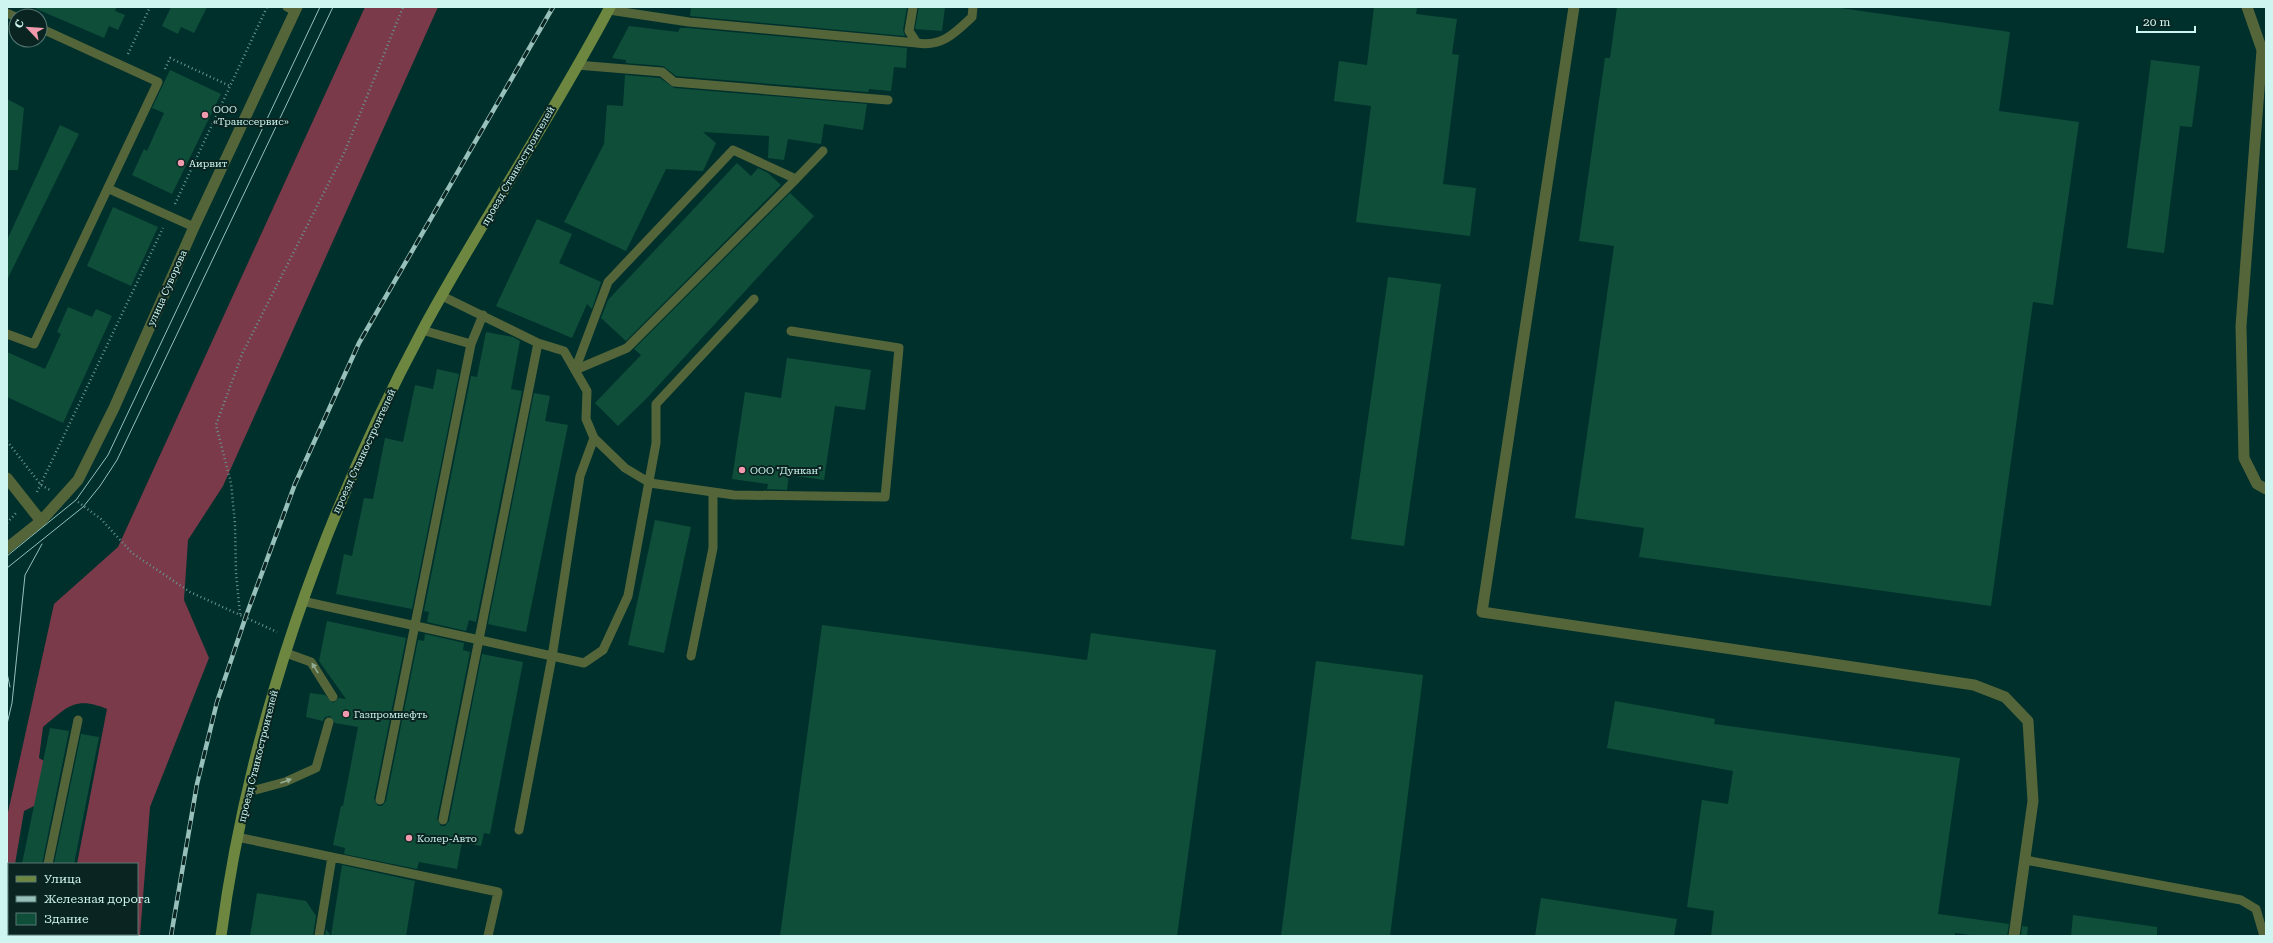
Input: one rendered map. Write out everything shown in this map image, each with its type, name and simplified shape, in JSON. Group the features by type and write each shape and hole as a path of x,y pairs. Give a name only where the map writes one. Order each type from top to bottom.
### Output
{"main road":[{"name":"проезд Станкостроителей","path":"222,936 237,837 248,792 286,653 302,601 334,516 371,433 422,330 609,8"}],"street":[{"path":"1574,7 1482,612 1974,685 2006,697 2028,721 2033,801 2014,936"},
{"path":"2247,7 2262,50 2241,326 2244,458 2257,484 2266,489"},
{"name":"улица Суворова","path":"7,548 41,521 66,496 78,480 114,408 293,8"},
{"path":"7,478 41,521"}],"lane":[{"path":"913,7 909,31 917,43"},
{"path":"609,8 689,22 932,45 953,34 972,17 973,7"},
{"path":"7,334 34,344 109,189 158,82 48,32"},
{"path":"577,65 662,72 674,82 888,100"},
{"path":"575,370 608,282 733,150 796,179"},
{"path":"575,370 627,348 823,151"},
{"path":"109,189 194,227"},
{"path":"442,296 538,343 564,351 587,391 586,419 594,438 625,468 650,483 713,493 885,497 899,348 791,331"},
{"path":"302,601 584,663 603,650 628,596 650,483 656,443 656,404 754,299"},
{"path":"380,800 471,344 483,315"},
{"path":"422,330 471,344"},
{"path":"443,820 538,343"},
{"path":"519,830 552,657 580,476 594,438"},
{"path":"691,656 713,548 713,493"},
{"path":"286,653 311,662 333,697"},
{"path":"48,863 78,720"},
{"path":"248,792 285,782 316,768 329,722"},
{"path":"237,837 498,892 488,936"},
{"path":"319,936 332,857"},
{"path":"2025,860 2241,900 2256,909 2264,936"}],"path":[{"path":"123,66 150,7"},
{"path":"8,521 27,503 40,485 267,7"},
{"path":"240,614 236,573 236,524 231,483 216,425 242,354 345,151 403,7"},
{"path":"158,82 170,58 230,86"},
{"path":"7,442 40,485 66,496 102,519 132,553 190,592 291,638"}],"shaded area":[{"path":"365,7 438,7 223,486 188,540 184,600 209,658 150,807 140,936 64,936 138,935 138,863 77,863 107,709 96,705 79,704 72,706 43,727 39,758 51,765 44,801 24,811 15,863 8,863 7,905 7,817 54,604 118,547"}],"building":[{"path":"32,7 117,7 115,11 125,15 118,30 109,26 104,38 48,14 48,8"},
{"path":"171,7 207,7 194,33 181,27 178,34 162,26"},
{"path":"691,7 907,7 903,30 905,36 690,16"},
{"path":"919,7 945,7 942,31 915,29"},
{"path":"1374,7 1417,7 1416,14 1457,19 1452,54 1459,55 1443,184 1476,188 1470,236 1356,222 1371,106 1334,101 1339,61 1367,65"},
{"path":"1617,7 1833,7 2010,32 1999,111 2079,122 2053,305 2033,302 1991,606 1639,557 1644,528 1575,518 1614,246 1579,241 1605,58 1610,58"},
{"path":"629,26 678,32 680,28 688,28 907,48 906,68 894,67 891,91 869,89 868,92 676,76 663,66 626,63 626,60 612,58"},
{"path":"2151,60 2200,66 2192,127 2180,126 2164,253 2127,248"},
{"path":"170,70 221,94 172,194 132,175 144,149 147,151 164,113 152,108"},
{"path":"625,75 660,78 674,88 867,104 863,130 824,124 821,144 788,139 784,160 768,158 769,136 703,132 716,143 703,171 666,169 626,251 564,222 604,144 607,105 623,106"},
{"path":"7,99 24,108 18,170 7,170"},
{"path":"60,125 79,134 7,280 7,240"},
{"path":"737,163 751,176 758,168 768,173 781,185 626,341 601,318 608,300"},
{"path":"790,193 814,216 645,400 618,426 595,403 641,355 634,349"},
{"path":"113,207 158,227 131,286 87,266"},
{"path":"537,219 572,234 559,263 601,282 592,309 587,304 572,338 496,306"},
{"path":"1388,277 1441,284 1404,546 1351,539"},
{"path":"68,307 92,317 96,309 112,316 63,423 7,397 7,352 45,369 61,334 57,332"},
{"path":"486,332 513,337 520,341 511,389 522,391 476,622 469,620 466,631 427,622 429,612 424,611 471,376 477,377"},
{"path":"787,358 871,370 865,410 835,406 824,480 789,475 787,490 767,489 768,484 732,479 745,392 781,398"},
{"path":"437,369 459,374 412,609 336,594 344,554 352,556 364,498 373,499 385,438 403,442 415,385 433,389"},
{"path":"534,393 550,396 545,421 568,425 526,632 488,624"},
{"path":"655,520 691,527 664,653 628,645"},
{"path":"327,621 406,638 374,799 378,806 382,806 386,801 418,640 424,641 425,634 464,643 463,650 470,652 437,819 441,826 445,826 449,821 482,654 523,662 490,834 484,833 481,846 462,842 457,869 419,862 417,869 344,854 345,848 333,845 341,806 343,806 358,727 335,723 330,716 325,717 323,721 306,717 310,693 325,695 333,703 339,698 346,699 319,661"},
{"path":"822,625 1087,660 1091,633 1216,650 1177,936 780,936"},
{"path":"1316,661 1423,675 1390,936 1281,936"},
{"path":"1615,701 1715,719 1714,724 1960,758 1938,914 2009,924 2007,936 1978,936 1955,933 1955,936 1711,936 1714,911 1687,907 1702,800 1728,804 1733,771 1607,748"},
{"path":"50,728 69,731 42,863 22,863"},
{"path":"81,734 99,737 74,863 54,863"},
{"path":"342,865 415,881 406,936 331,936"},
{"path":"257,893 306,901 316,916 313,936 250,936"},
{"path":"1541,898 1677,919 1674,936 1535,936"},
{"path":"2073,915 2157,927 2157,936 2071,936"},
{"path":"2022,926 2028,927 2027,936 2021,936"},
{"path":"326,929 331,936 325,936"}],"tram line":[{"path":"7,556 76,500 108,455 320,7"},
{"path":"7,568 83,507 100,486 117,460 333,7"},
{"path":"7,724 12,703 25,575 42,544"},
{"path":"7,673 10,687"}],"railway":[{"path":"171,936 197,784 217,702 246,616 295,484 359,343 553,7"}],"place":[{"name":"ООО «Транссервис»","path":"205,115"},
{"name":"Аирвит","path":"181,163"},
{"name":"ООО \"Дункан\"","path":"742,470"},
{"name":"Газпромнефть","path":"346,714"},
{"name":"Колер-Авто","path":"409,838"}]}
